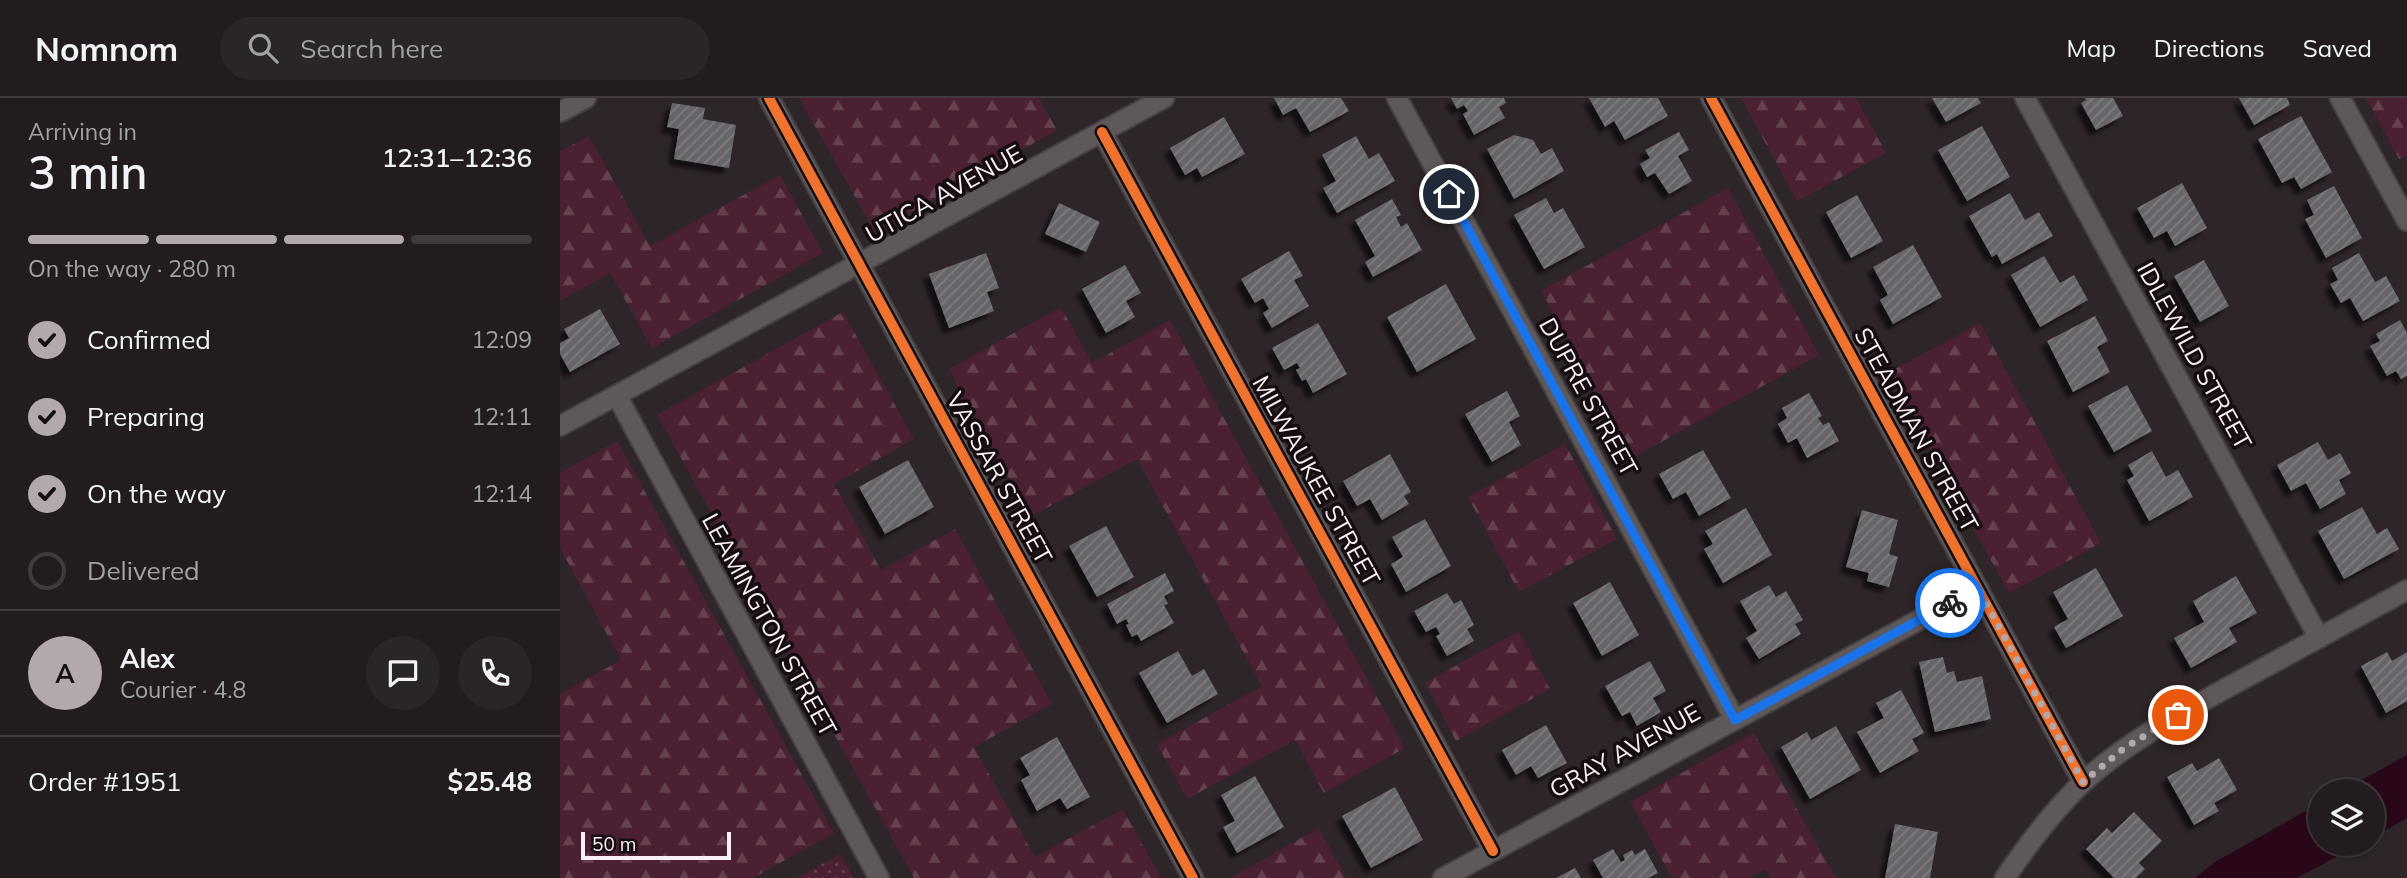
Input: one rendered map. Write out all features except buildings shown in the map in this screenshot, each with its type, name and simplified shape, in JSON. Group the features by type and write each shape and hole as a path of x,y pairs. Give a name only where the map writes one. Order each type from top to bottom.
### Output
{"street":[{"path":"560,112 586,98"},
{"name":"VASSAR STREET","path":"769,98 1193,878"},
{"name":"UTICA AVENUE","path":"560,426 1164,98"},
{"name":"DUPRE STREET","path":"1397,98 1735,720"},
{"name":"STEADMAN STREET","path":"1711,98 2083,782"},
{"name":"IDLEWILD STREET","path":"2025,98 2319,638"},
{"path":"2340,98 2407,221"},
{"name":"MILWAUKEE STREET","path":"1102,132 1493,851"},
{"name":"LEAMINGTON STREET","path":"617,396 879,878"},
{"name":"GRAY AVENUE","path":"1443,878 1978,588"},
{"path":"2005,878 2040,829 2083,782 2123,749 2150,731 2407,590"}],"green space":[{"path":"799,98 1039,98 1057,130 875,232"},
{"path":"1741,98 1856,98 1886,153 1797,201"},
{"path":"2366,98 2407,98 2407,155 2399,159"},
{"path":"589,136 650,246 780,175 823,253 652,348 610,273 560,301 560,151"},
{"path":"1728,188 1819,355 1632,458 1541,291"},
{"path":"1061,307 1092,363 1170,320 1405,748 1324,793 1295,740 1187,799 1157,744 1262,686 1137,459 1030,517 949,369"},
{"path":"843,312 914,439 834,484 881,570 955,529 1052,704 974,747 1035,857 1123,809 1161,878 914,878 657,415"},
{"path":"1980,323 2101,543 2009,593 1888,373"},
{"path":"617,441 834,833 753,878 560,878 560,694 621,660 560,548 560,473"},
{"path":"1565,444 1617,539 1519,592 1468,497"},
{"path":"1519,631 1550,689 1456,741 1425,683"},
{"path":"1754,733 1836,878 1771,878 1765,869 1749,878 1672,878 1630,802"},
{"path":"1319,828 1346,878 1230,878"},
{"path":"840,854 854,878 797,878"}],"shaded area":[{"path":"2407,755 2407,818 2385,830 2385,779 2364,779"},
{"path":"2308,810 2308,856 2338,856 2297,878 2195,878 2215,862"}],"cycle path":[{"path":"769,98 1193,878"},
{"path":"1711,98 2083,782"},
{"path":"1102,132 1493,851"}],"way so far":[{"path":"1950,603 1978,588 2083,782 2123,749 2178,715"}],"route":[{"path":"1449,194 1735,720 1950,603"}]}
